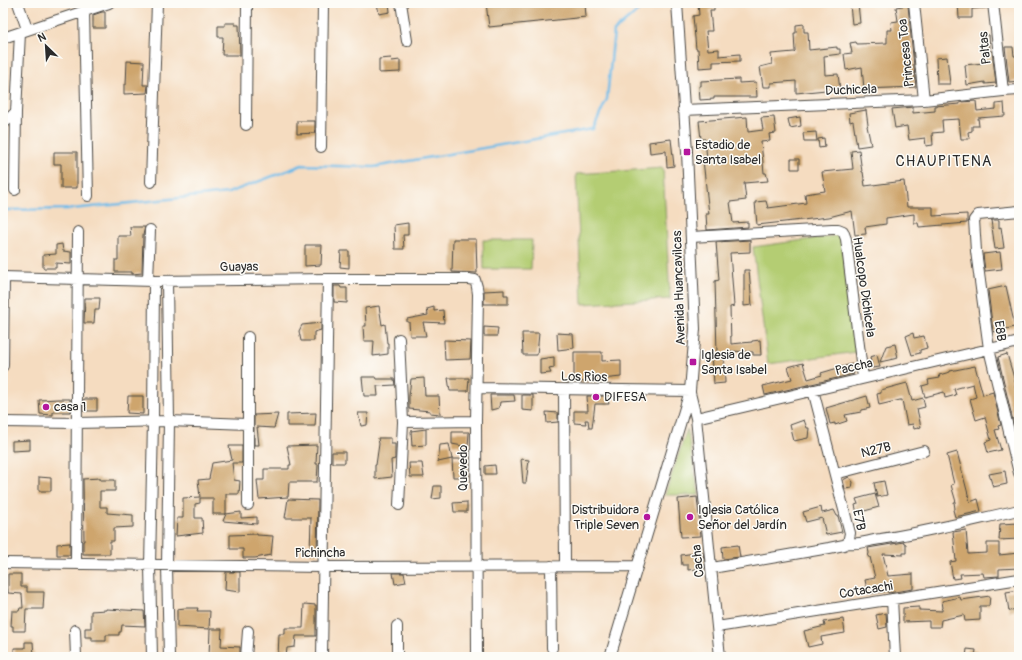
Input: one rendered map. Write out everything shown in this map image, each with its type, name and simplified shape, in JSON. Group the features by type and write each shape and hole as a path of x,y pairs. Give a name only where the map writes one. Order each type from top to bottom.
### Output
{"street":[{"path":"15,190 16,112 24,31 18,3"},
{"path":"3,38 89,7 109,3"},
{"path":"151,182 157,3"},
{"path":"246,125 247,3"},
{"path":"321,147 323,3"},
{"path":"400,3 407,41"},
{"name":"Avenida Huancavilcas","path":"610,657 690,391 695,329 687,152 677,3"},
{"name":"Princesa Toa","path":"914,3 924,100"},
{"name":"Paltas","path":"993,3 1003,91"},
{"path":"88,196 89,7"},
{"name":"Duchicela","path":"683,110 924,100 1019,90"},
{"path":"3,124 16,112"},
{"name":"E8B","path":"1019,211 978,215 974,220 989,350 1019,472"},
{"name":"Hualcopo Dichicela","path":"690,237 832,229 843,231 847,243 863,378"},
{"path":"150,230 153,422 150,566 152,657"},
{"path":"76,564 78,232"},
{"path":"3,366 4,278"},
{"name":"Guayas","path":"4,278 77,278 151,281 328,279 475,280"},
{"path":"322,657 328,279"},
{"name":"Quevedo","path":"475,280 478,287 476,421 477,657"},
{"path":"167,281 169,421 167,566 169,657"},
{"path":"248,337 248,505"},
{"path":"399,339 403,422 399,505"},
{"name":"Paccha","path":"696,418 1019,342"},
{"name":"Los Rìos","path":"477,388 690,391"},
{"path":"564,390 566,566"},
{"name":"E7B","path":"712,568 829,548 848,543 850,533 813,390"},
{"name":"Cacha","path":"690,391 696,418 720,657"},
{"path":"3,422 76,423 169,421 247,424"},
{"path":"403,422 476,421"},
{"name":"N27B","path":"835,474 924,451"},
{"path":"848,543 865,543 878,539 913,534 1019,510"},
{"name":"Pichincha","path":"3,563 150,566 638,566"},
{"path":"551,566 552,648"},
{"name":"Cotacachi","path":"717,627 1019,579"},
{"path":"892,599 895,657"},
{"path":"397,626 397,657"},
{"path":"75,630 76,657"},
{"path":"246,657 248,631"}],"green space":[{"path":"663,168 670,299 582,304 576,174"},
{"path":"841,235 856,352 768,364 753,247"},
{"path":"483,240 532,240 531,269 484,269"},
{"path":"687,429 699,495 665,495"}],"building":[{"path":"377,3 389,3 390,12 379,14"},
{"path":"486,3 585,3 586,17 489,27"},
{"path":"698,3 714,3 714,10 710,10 712,31 706,31 708,50 719,49 719,56 740,54 740,61 713,62 713,67 699,68 693,16 699,15"},
{"path":"958,3 987,3 987,8 972,9 972,18 959,18"},
{"path":"858,4 860,23 852,24 850,5"},
{"path":"908,5 916,87 864,89 862,67 846,70 844,54 852,53 850,43 887,43 887,30 892,30 891,22 898,21 896,7"},
{"path":"105,12 105,28 93,28 93,15"},
{"path":"225,23 235,23 235,25 239,25 240,55 222,55 223,37 218,37 218,26 225,26"},
{"path":"804,24 804,32 808,32 809,50 837,47 837,49 840,49 840,54 824,56 825,75 838,74 840,90 796,93 796,81 771,83 771,87 763,87 760,67 772,64 771,54 794,52 794,33 796,33 796,25"},
{"path":"982,35 989,35 990,51 992,51 996,83 985,84 985,82 967,85 965,65 983,63"},
{"path":"1005,47 1013,47 1014,56 1019,56 1019,81 1009,82"},
{"path":"947,57 950,84 937,84 936,58"},
{"path":"391,58 392,61 400,60 400,72 379,73 379,59"},
{"path":"127,61 144,62 143,85 148,85 147,93 124,94"},
{"path":"739,79 739,83 756,82 757,97 714,97 714,99 700,100 699,86 701,86 701,81"},
{"path":"976,101 977,111 996,109 996,104 1004,103 1005,116 978,118 979,126 972,126 972,131 968,132 969,139 961,139 959,119 942,120 943,132 932,133 933,145 926,146 925,138 909,140 907,126 895,128 892,109 913,107 913,113 935,111 935,106"},
{"path":"866,110 867,126 871,145 857,147 853,121 850,122 849,113"},
{"path":"747,117 748,132 763,130 761,118 774,117 776,133 769,134 770,141 761,142 764,173 766,173 768,181 744,183 746,200 730,202 733,223 748,222 748,227 707,230 706,214 709,214 703,160 707,159 705,139 701,139 699,121"},
{"path":"800,117 801,126 790,128 788,119"},
{"path":"297,121 315,121 315,133 297,134"},
{"path":"816,132 817,141 804,141 803,133"},
{"path":"824,138 825,147 819,148 818,139"},
{"path":"671,139 674,166 667,167 666,151 650,153 649,142"},
{"path":"859,150 865,186 904,181 907,207 933,207 933,216 967,214 967,223 919,227 918,223 914,223 914,214 886,218 886,224 865,227 866,234 855,235 852,211 829,217 757,225 755,202 766,201 768,208 806,203 805,194 825,191 822,172 853,169 851,151"},
{"path":"54,152 77,152 77,188 61,188 61,164 54,164"},
{"path":"791,159 799,159 799,169 791,169"},
{"path":"991,220 999,220 999,228 1001,227 1004,248 995,249"},
{"path":"408,223 408,235 403,235 404,249 395,249 394,225"},
{"path":"130,227 145,227 143,235 142,273 132,274 132,272 115,272 115,260 118,260 118,236 131,236"},
{"path":"453,239 476,239 477,273 452,272"},
{"path":"750,240 750,252 730,253 734,306 730,307 731,344 760,340 761,355 753,355 753,352 728,351 729,358 724,358 725,383 714,384 712,353 717,353 715,281 719,280 716,242"},
{"path":"62,244 63,251 71,252 71,264 56,263 56,268 43,268 43,255 56,254 56,245"},
{"path":"305,245 322,245 321,265 305,266"},
{"path":"341,251 349,251 349,268 340,267"},
{"path":"1000,252 1002,269 985,271 983,254"},
{"path":"744,270 749,270 752,305 744,306"},
{"path":"334,286 347,288 347,303 334,302"},
{"path":"1006,286 1015,327 993,332 988,290"},
{"path":"504,290 504,295 508,295 508,304 484,304 484,291"},
{"path":"85,298 100,298 99,310 95,310 94,323 84,323"},
{"path":"379,306 382,325 385,324 388,354 373,356 374,341 364,341 363,326 366,326 365,308"},
{"path":"434,307 434,311 443,310 444,323 423,322 426,336 410,336 409,322 407,322 407,319 428,315 427,309"},
{"path":"321,323 321,330 314,332 314,341 301,341 299,331 302,325"},
{"path":"484,327 498,328 497,336 484,336"},
{"path":"522,333 539,333 537,355 523,355"},
{"path":"557,333 573,334 574,348 558,350"},
{"path":"913,333 914,338 924,336 927,348 920,350 920,353 912,355 906,336"},
{"path":"444,340 471,341 470,359 445,360"},
{"path":"895,344 898,358 880,362 886,346"},
{"path":"574,352 602,352 602,361 621,360 621,377 602,379 602,381 574,382"},
{"path":"1007,354 1019,401 1019,437 1017,438 998,357"},
{"path":"877,355 880,367 872,368 870,357"},
{"path":"554,357 554,368 549,369 551,373 540,374 540,359"},
{"path":"803,363 808,379 822,375 821,373 855,363 856,371 853,371 854,374 765,395 763,386 792,379 788,367"},
{"path":"975,366 983,395 993,392 1001,425 998,426 999,429 995,430 1001,450 988,453 985,442 991,440 985,417 976,420 970,399 976,397 973,384 954,389 956,395 945,398 944,392 925,397 922,386 929,384 928,380 940,378 939,375 950,371"},
{"path":"362,377 394,379 395,385 377,386 378,396 364,396"},
{"path":"424,378 425,396 439,396 440,414 430,413 430,411 409,409 411,379"},
{"path":"448,378 469,378 468,391 450,391"},
{"path":"907,383 912,401 923,398 925,407 917,409 921,427 914,429 913,424 907,425 902,400 879,405 877,394 881,393 881,390"},
{"path":"490,395 514,395 515,401 500,402 499,408 491,410"},
{"path":"522,395 533,395 533,411 522,410"},
{"path":"128,396 143,396 143,414 127,413"},
{"path":"587,396 607,396 609,404 595,404 592,428 589,428 588,420 585,420 586,424 574,423 574,411 588,411"},
{"path":"867,396 870,408 862,410 861,412 845,415 847,421 835,425 835,423 830,424 826,408"},
{"path":"70,399 70,412 53,412 53,415 40,414 39,400"},
{"path":"84,399 97,399 97,411 83,411"},
{"path":"546,412 558,413 558,422 547,423"},
{"path":"316,413 315,426 287,426 287,414"},
{"path":"358,413 368,413 367,425 361,426"},
{"path":"278,414 274,428 257,427 259,445 254,445 254,415"},
{"path":"804,420 807,428 809,428 808,438 794,441 790,425"},
{"path":"426,429 426,445 412,446 411,431"},
{"path":"452,432 469,432 468,447 452,444"},
{"path":"378,438 391,438 391,444 395,444 395,459 391,460 392,477 375,479 375,465 379,444"},
{"path":"30,440 30,450 12,451 12,441"},
{"path":"449,444 452,459 438,462 440,445"},
{"path":"317,445 317,482 289,482 288,497 259,499 257,480 264,480 264,469 289,469 289,465 291,465 287,446"},
{"path":"229,446 242,446 242,463 232,463 234,480 240,481 239,494 226,494 226,514 213,514 213,498 200,498 200,503 195,504 195,518 202,518 203,533 176,536 177,518 183,518 183,498 200,497 198,480 209,479 212,463 232,460"},
{"path":"332,452 345,452 345,463 332,463"},
{"path":"957,452 970,502 978,499 981,511 955,517 953,510 955,509 954,502 956,502 951,485 954,484 947,455"},
{"path":"452,459 467,459 469,477 453,477"},
{"path":"521,459 529,460 526,483 523,483"},
{"path":"409,463 422,463 424,477 410,477"},
{"path":"495,465 496,474 485,474 485,466"},
{"path":"1005,471 1007,484 993,487 989,474"},
{"path":"39,477 51,478 51,491 39,491"},
{"path":"849,477 853,482 852,488 845,489 843,480"},
{"path":"100,478 100,480 115,480 115,491 100,491 100,507 107,507 107,513 133,515 133,527 114,528 114,541 110,541 110,554 83,554 83,479"},
{"path":"884,481 887,495 877,497 874,483"},
{"path":"434,486 441,486 441,498 432,499"},
{"path":"875,494 879,507 857,513 855,505 858,504 856,499"},
{"name":"Iglesia Católica Señor del Jardín","path":"697,497 701,536 681,537 678,499"},
{"path":"288,499 318,500 317,554 310,554 311,518 285,518"},
{"path":"467,502 467,512 454,512 453,503"},
{"path":"821,507 822,513 834,510 838,516 842,532 826,535 822,518 806,522 803,512"},
{"path":"241,512 241,518 257,517 257,524 223,521 226,514"},
{"path":"1019,523 1019,539 999,540 1000,524"},
{"path":"966,530 968,554 987,553 987,543 999,543 999,555 1019,553 1019,568 999,569 999,576 984,577 983,573 960,574 961,578 953,579 950,562 956,561 953,532"},
{"path":"257,534 273,536 271,555 255,558 243,558 243,549 230,549 230,535"},
{"path":"904,542 906,544 906,553 903,553 903,555 883,554 888,576 913,574 913,589 888,593 888,591 868,594 865,580 875,578 870,557 868,557 868,548"},
{"path":"70,543 70,555 57,555 57,544"},
{"path":"738,545 740,557 723,559 722,547"},
{"path":"703,552 705,568 688,570 688,565 682,565 681,555"},
{"path":"226,572 240,572 240,592 225,590"},
{"path":"393,573 404,573 406,582 395,584"},
{"path":"8,574 21,574 21,587 27,587 27,592 44,592 43,609 26,609 25,631 13,631 13,626 11,626 12,611 19,611 20,608 23,608 22,594 8,593"},
{"path":"1019,590 1019,610 1009,611 1006,592"},
{"path":"990,596 989,606 980,606 980,620 965,621 964,615 941,620 940,627 929,627 929,621 903,622 903,608 919,607 919,610 942,611 942,601 960,597 961,600"},
{"path":"304,604 316,605 316,636 296,636 295,647 287,648 286,657 278,657 279,634 285,634 285,628 303,628"},
{"path":"198,608 197,611 210,611 209,629 177,627 177,609"},
{"path":"106,609 144,611 145,626 122,625 119,635 106,635 106,641 92,641 92,637 85,637 85,628 91,628 91,611"},
{"path":"886,613 887,627 879,629 876,615"},
{"path":"843,619 845,633 821,637 822,644 808,647 804,631 825,626 824,622"},
{"path":"210,629 222,629 221,646 240,647 240,657 209,657"},
{"path":"25,642 33,642 34,657 14,657 14,648 25,648"},
{"path":"967,649 976,650 975,657 966,657"}],"waterway":[{"path":"3,210 72,209 228,193 302,165 374,167 593,129 607,99 614,31 640,9 644,3"}],"place":[{"name":"Estadio de Santa Isabel","path":"687,152"},
{"name":"Iglesia de Santa Isabel","path":"693,362"},
{"name":"DIFESA","path":"596,397"},
{"name":"casa 1","path":"46,407"},
{"name":"Distribuidora Triple Seven","path":"647,517"},
{"name":"Iglesia Católica Señor del Jardín","path":"690,517"}],"district":[{"name":"CHAUPITENA","path":"944,161"}]}
